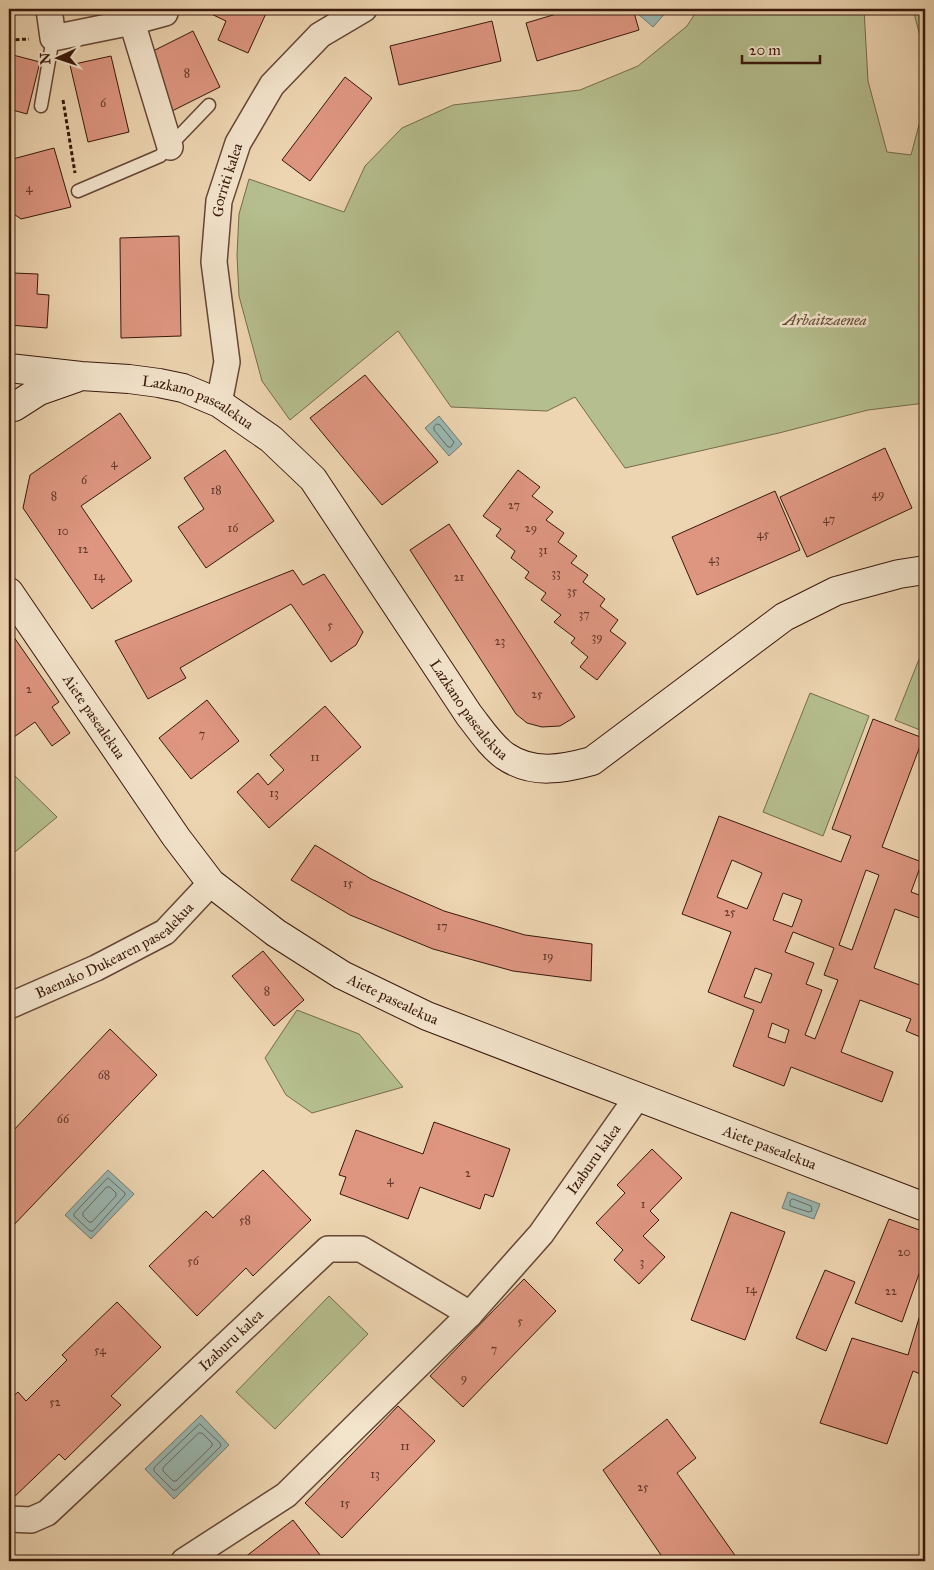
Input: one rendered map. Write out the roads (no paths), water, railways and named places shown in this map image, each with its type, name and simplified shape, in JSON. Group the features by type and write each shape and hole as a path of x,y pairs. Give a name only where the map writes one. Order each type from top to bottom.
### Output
{"street":[{"path":"49,9 53,38 132,22 166,11"},
{"name":"Gorriti kalea","path":"219,403 227,362 214,262 219,201 238,143 272,85 320,35 364,9"},
{"path":"132,22 170,147"},
{"name":"Lazkano pasealekua","path":"9,368 158,382 182,388 219,403 271,439 313,479 486,738 506,756 528,766 545,770 569,768 592,761 784,617 836,591 899,574 925,570"},
{"path":"10,404 81,376"},
{"name":"Aiete pasealekua","path":"9,592 176,837 211,883 276,933 342,975 427,1016 925,1207"},
{"name":"Baenako Dukearen pasealekua","path":"9,1006 96,968 165,932 211,883"},
{"name":"Izaburu kalea","path":"184,1561 286,1495 470,1314 541,1234 638,1096"},
{"name":"Izaburu kalea","path":"9,1519 32,1520 47,1513 328,1249 361,1249 470,1314"}],"lane":[{"path":"41,106 53,38"},
{"path":"78,191 160,156 209,105"}],"water":[{"path":"641,9 669,9 653,27 637,13"},
{"path":"439,416 462,444 449,456 425,428"},
{"path":"108,1170 134,1194 91,1239 65,1215"},
{"path":"788,1192 820,1204 814,1219 782,1208"},
{"path":"201,1415 229,1445 174,1499 145,1469"}],"park label":[{"name":"Arbaitzaenea","path":"825,320"}]}
